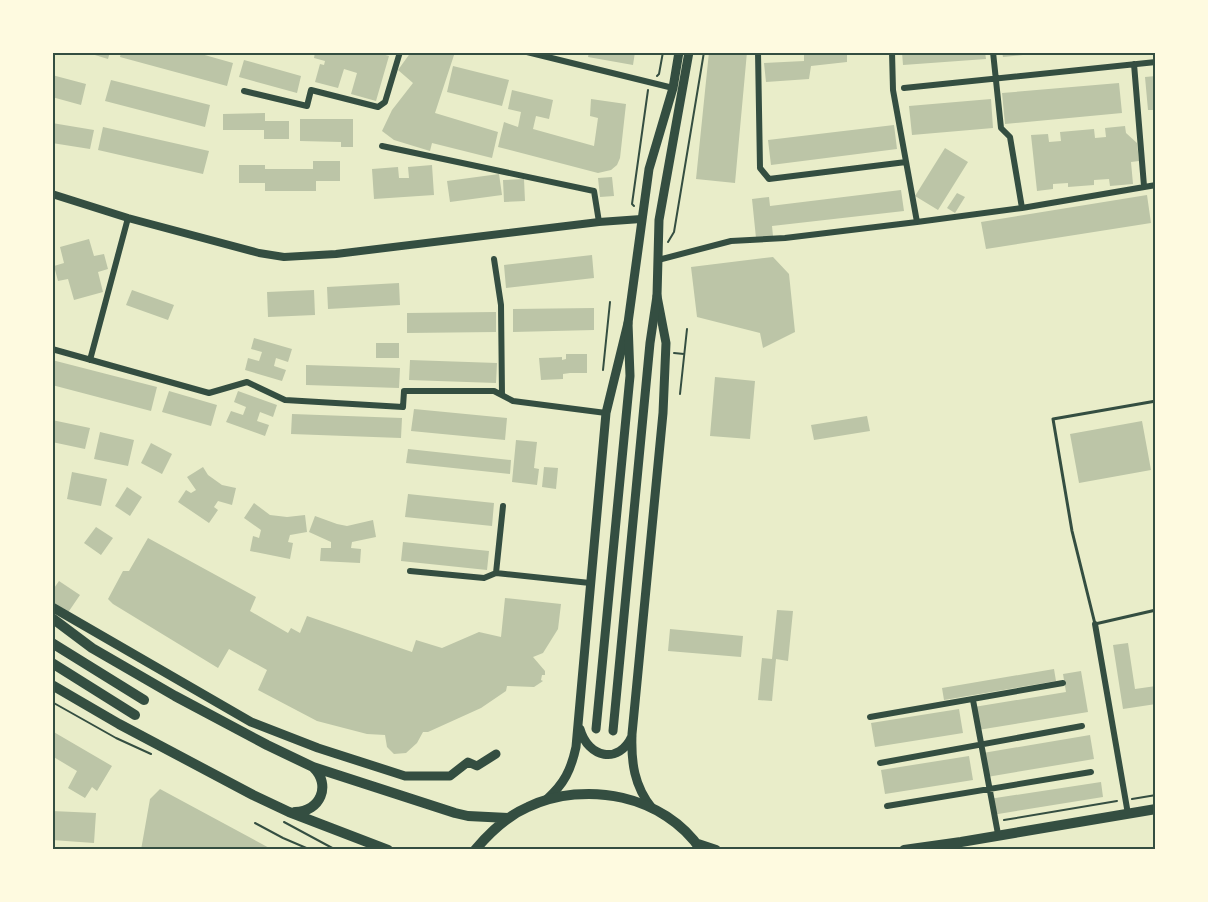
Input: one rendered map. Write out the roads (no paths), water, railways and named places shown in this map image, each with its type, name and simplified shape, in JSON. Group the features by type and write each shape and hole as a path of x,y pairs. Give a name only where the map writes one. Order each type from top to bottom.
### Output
{"highway":[{"path":"52,618 92,648 175,696 313,767 455,813 508,818"},
{"path":"52,643 144,700"},
{"path":"52,663 135,715"},
{"path":"52,685 254,795 289,812 388,849"},
{"path":"289,812 310,810 319,801 323,783 313,767"},
{"path":"475,849 490,832 508,818 547,799 578,794 611,795 632,800 669,818 700,847 716,849"},
{"path":"903,849 961,842 1155,809"}],"main road":[{"path":"547,799 560,787 569,773 576,747 606,413 628,323 649,169 673,88 679,52"},
{"path":"613,731 650,343 657,296 659,220 690,52"},
{"path":"652,808 638,787 634,776 631,751 663,412 666,343 657,296"},
{"path":"596,729 630,376 628,323"},
{"path":"52,607 251,722 329,752 405,776 450,777 468,762 477,766 496,754"},
{"path":"579,724 586,744 602,754 609,755 621,751 632,734"}],"street":[{"path":"244,91 307,106 311,90 378,107 385,102 400,52"},
{"path":"527,52 673,88"},
{"path":"758,52 760,168 769,179 906,162"},
{"path":"892,52 893,90 917,222"},
{"path":"993,52 1001,128 1010,137 1022,208"},
{"path":"904,88 1155,62"},
{"path":"1134,64 1144,186"},
{"path":"382,146 594,191 598,222"},
{"path":"658,260 731,241 784,238 1022,208 1155,184"},
{"path":"52,194 128,218 260,253 284,257 336,254 598,222 641,219"},
{"path":"90,360 128,218"},
{"path":"494,259 501,305 502,395"},
{"path":"52,349 209,393 247,382 285,400 403,407 404,391 494,392 513,401 606,413"},
{"path":"496,573 503,506"},
{"path":"410,571 484,578 496,573 590,584"},
{"path":"1095,624 1128,814"},
{"path":"870,717 1063,683"},
{"path":"973,700 998,834"},
{"path":"880,763 1082,726"},
{"path":"887,806 1091,772"}],"lane":[{"path":"1155,401 1053,419 1072,531 1095,624 1155,610"}]}
